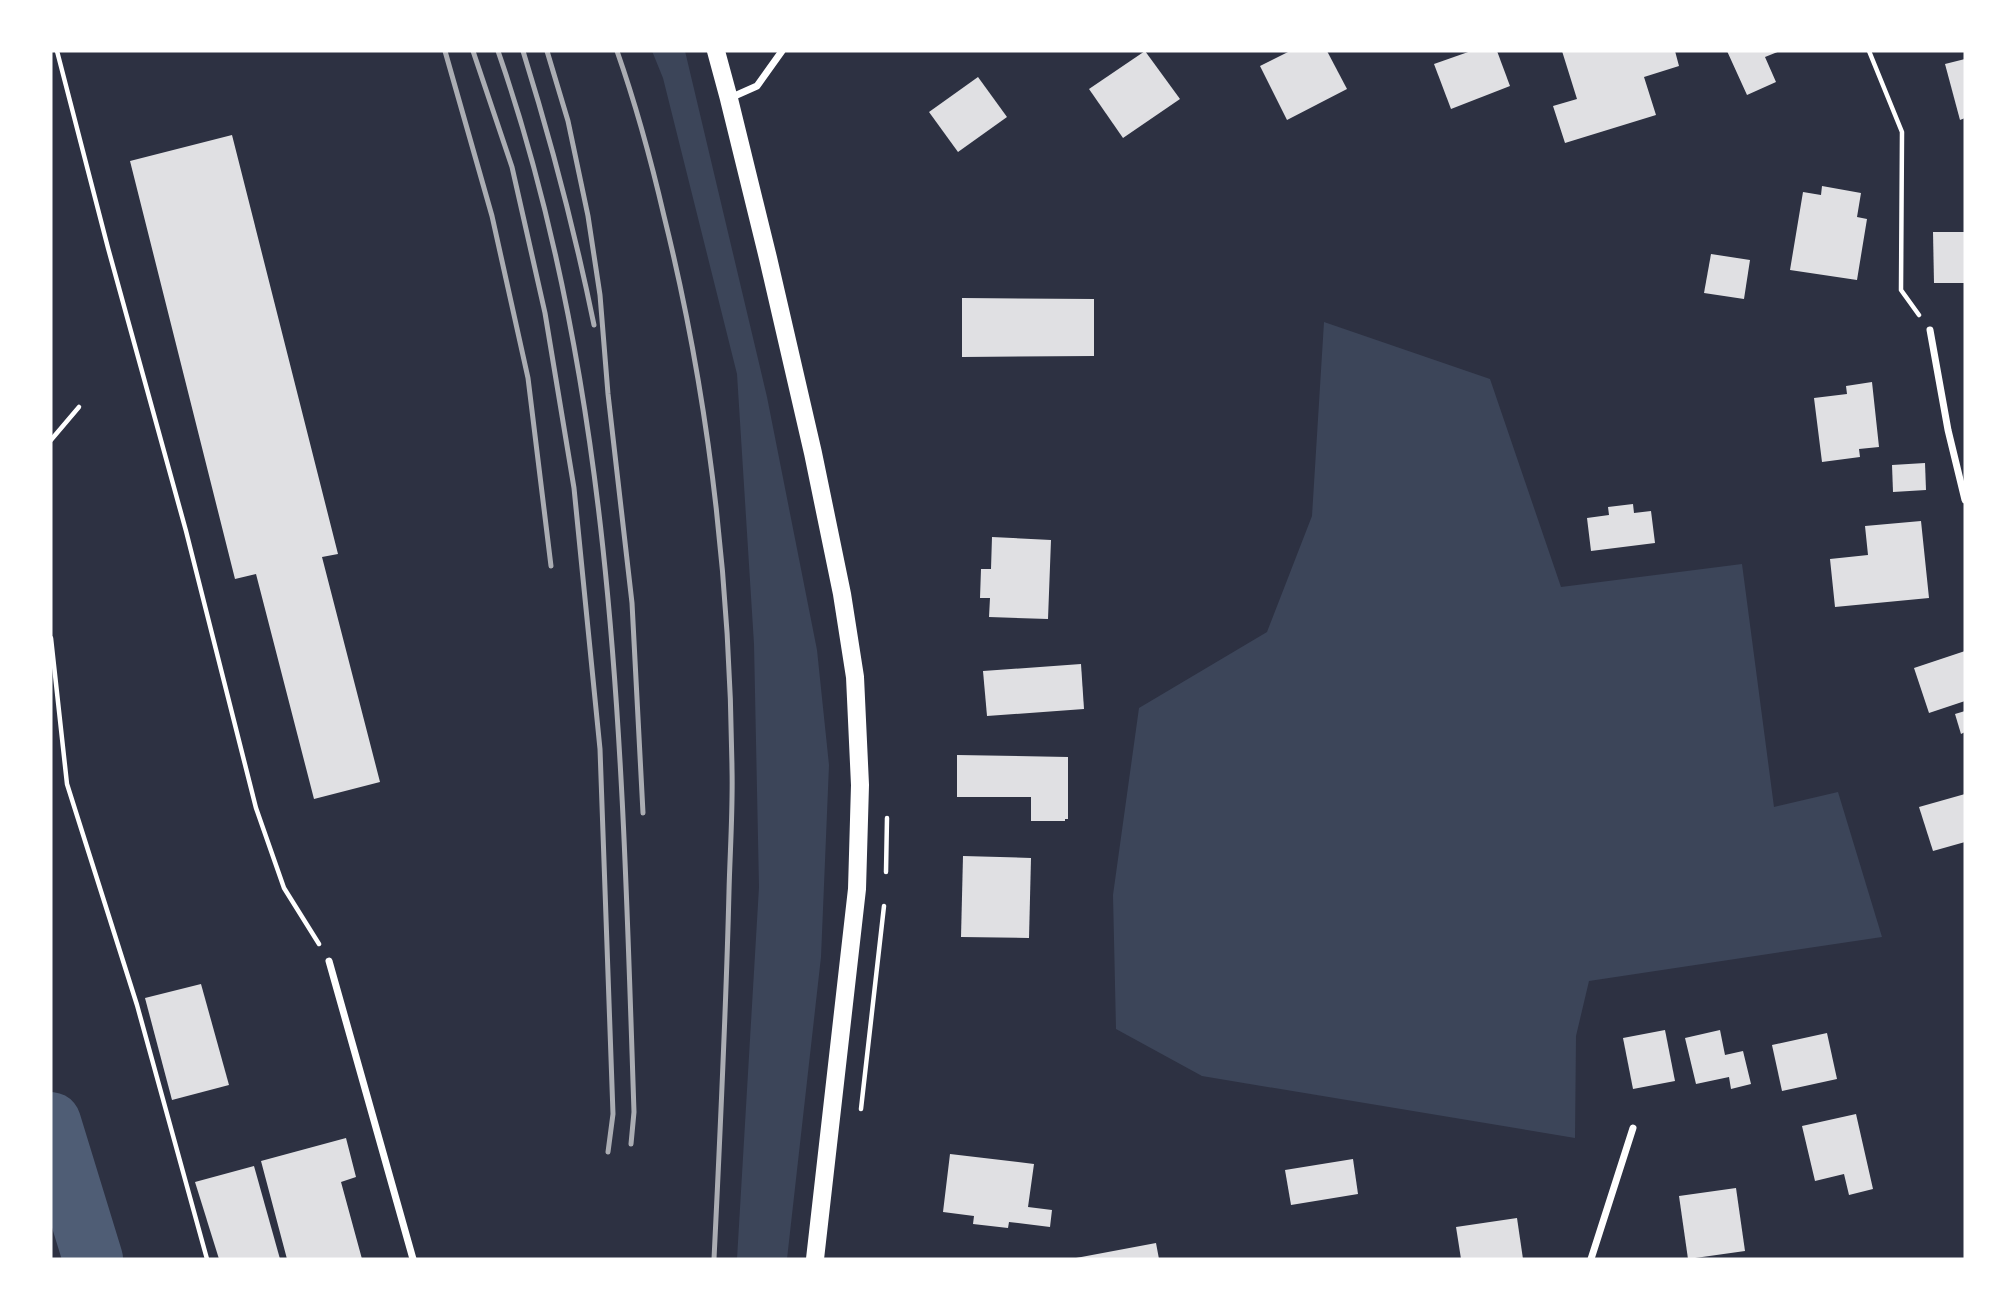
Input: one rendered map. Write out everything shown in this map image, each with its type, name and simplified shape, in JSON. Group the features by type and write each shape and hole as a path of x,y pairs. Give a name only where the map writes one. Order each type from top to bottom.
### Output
{"main road":[{"path":"716,51 813,453 842,594 855,677 860,785 858,889 815,1259"}],"street":[{"path":"729,99 757,86 782,51"},
{"path":"1930,330 1948,430 1965,500"},
{"path":"329,961 413,1259"},
{"path":"1591,1259 1633,1128"}],"path":[{"path":"57,51 186,531 256,808 284,888 329,961"},
{"path":"1869,51 1902,132 1901,290 1930,330"},
{"path":"51,440 79,407"},
{"path":"51,638 67,784 137,1005 207,1259"}],"shaded area":[{"path":"652,51 685,51 767,397 817,650 829,765 821,957 787,1259 737,1259 759,887 754,644 737,374 663,78"},
{"path":"1324,322 1490,379 1561,587 1742,564 1774,807 1838,792 1882,937 1589,981 1576,1036 1575,1138 1202,1076 1116,1029 1113,895 1139,708 1267,632 1312,516"}],"building":[{"path":"1145,51 1180,99 1123,138 1089,89"},
{"path":"1290,51 1327,51 1347,89 1287,120 1260,66"},
{"path":"1471,51 1497,51 1510,86 1451,109 1434,64"},
{"path":"1562,51 1675,51 1679,66 1644,77 1656,115 1565,143 1553,106 1577,99"},
{"path":"1727,51 1780,51 1765,57 1776,82 1747,95"},
{"path":"1965,59 1965,118 1960,120 1945,64"},
{"path":"978,77 1007,117 958,152 929,112"},
{"path":"232,135 338,554 322,557 380,782 314,799 256,574 235,579 130,161"},
{"path":"1822,186 1861,193 1857,217 1867,219 1857,280 1790,270 1803,192 1821,195"},
{"path":"1933,232 1965,232 1965,283 1934,283"},
{"path":"1711,254 1750,260 1744,299 1704,293"},
{"path":"962,298 1094,299 1094,356 962,357"},
{"path":"1872,382 1879,447 1859,449 1860,457 1822,462 1814,398 1847,394 1846,386"},
{"path":"1925,463 1926,490 1893,492 1892,465"},
{"path":"1633,504 1634,513 1651,511 1655,543 1591,551 1587,518 1609,515 1608,507"},
{"path":"1921,521 1929,598 1835,607 1830,559 1868,555 1865,526"},
{"path":"992,537 1051,540 1048,619 989,617 990,598 980,598 981,569 991,569"},
{"path":"1965,651 1965,701 1929,713 1914,668"},
{"path":"1081,664 1084,709 987,716 983,671"},
{"path":"1965,711 1965,732 1961,734 1955,714"},
{"path":"957,755 1068,757 1068,819 1031,821 1031,797 957,797"},
{"path":"1965,794 1965,842 1933,851 1919,807"},
{"path":"963,856 1031,858 1029,938 961,937"},
{"path":"201,984 229,1085 172,1100 145,998"},
{"path":"1665,1030 1675,1081 1633,1089 1623,1038"},
{"path":"1720,1030 1725,1055 1743,1051 1751,1084 1731,1089 1729,1077 1696,1084 1685,1038"},
{"path":"1827,1033 1837,1079 1782,1091 1772,1045"},
{"path":"1856,1114 1873,1189 1849,1195 1844,1174 1815,1181 1802,1126"},
{"path":"346,1138 356,1177 341,1182 362,1259 287,1259 261,1161"},
{"path":"950,1154 1034,1164 1028,1207 1052,1210 1050,1227 1009,1222 1008,1228 973,1224 974,1216 943,1212"},
{"path":"1353,1159 1358,1194 1291,1205 1285,1170"},
{"path":"254,1166 280,1259 219,1259 195,1182"},
{"path":"1736,1188 1745,1251 1688,1259 1679,1196"},
{"path":"1517,1218 1523,1259 1461,1259 1456,1227"},
{"path":"1156,1243 1159,1259 1076,1259 1076,1258"}],"waterway":[{"path":"51,1122 93,1259"}],"railway":[{"path":"445,51 492,216 528,378 551,566"},
{"path":"473,51 512,167 545,313 574,488 600,749 613,1114 608,1152"},
{"path":"498,51 537,180 567,310 590,442 606,576 617,709 634,1112 631,1144"},
{"path":"523,51 562,187 594,325"},
{"path":"547,51 568,121 588,216 600,295 608,394 632,603 643,813"},
{"path":"617,51 659,195 693,352 714,490 727,629 732,799 714,1259"}]}
